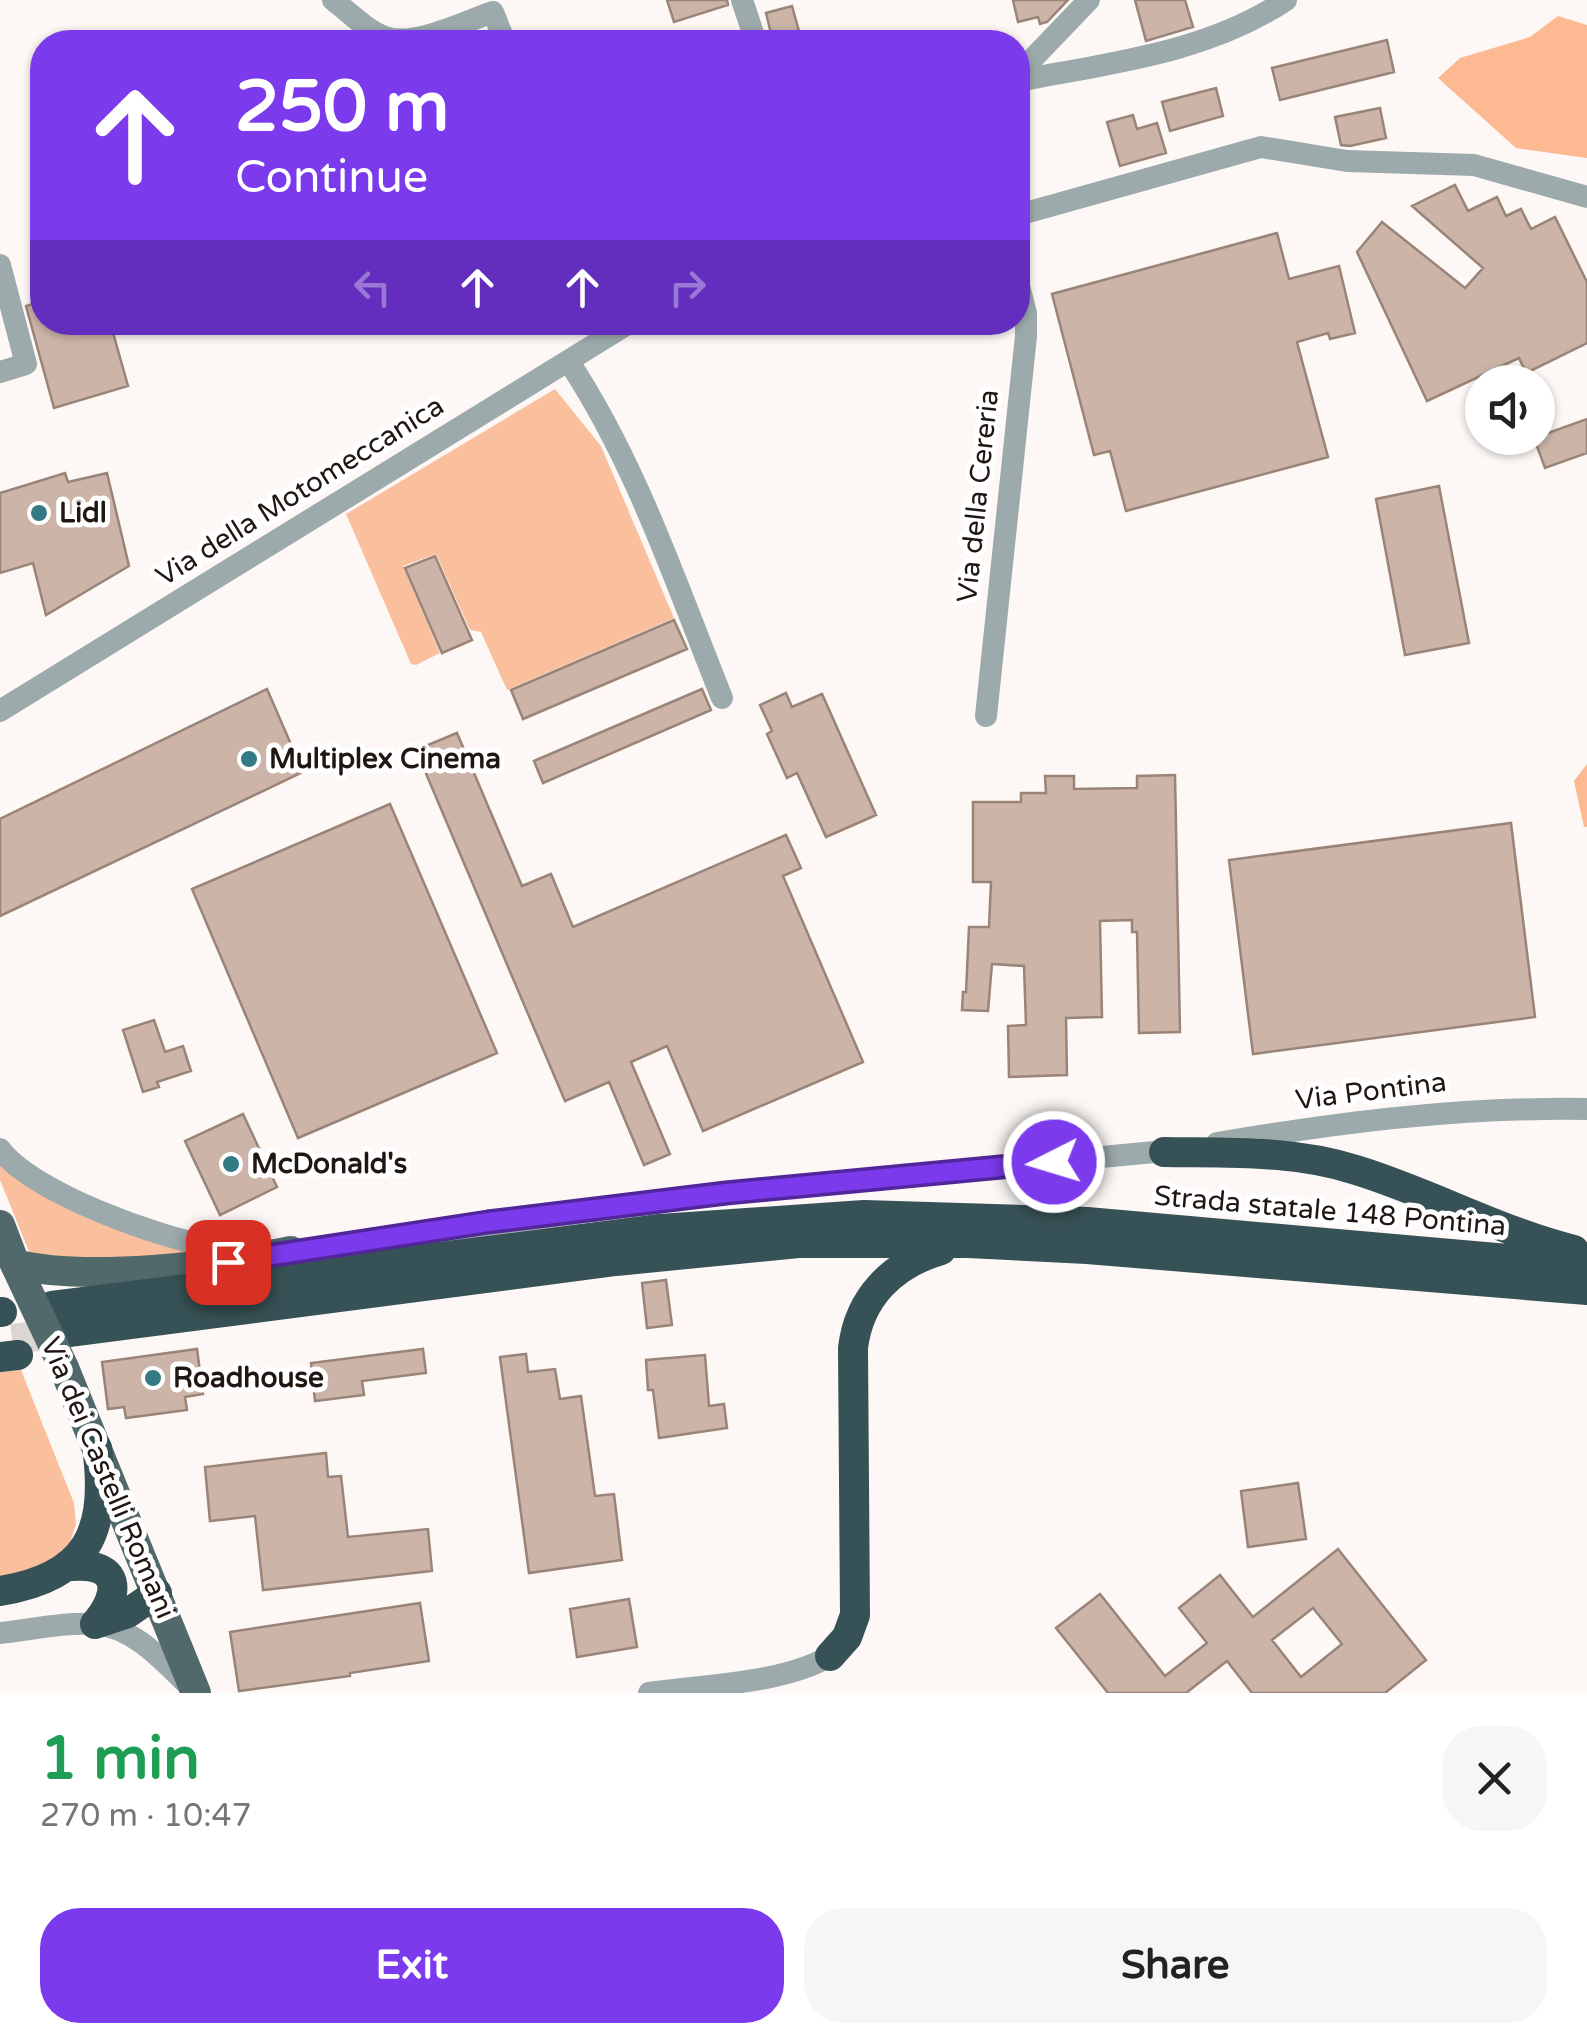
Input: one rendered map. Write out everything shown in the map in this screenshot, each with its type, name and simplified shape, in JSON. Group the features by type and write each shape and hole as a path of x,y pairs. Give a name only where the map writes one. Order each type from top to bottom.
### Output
{"highway":[{"path":"1164,1152 1268,1154 1328,1162 1379,1178 1525,1238 1587,1253"},
{"name":"Strada statale 148 Pontina","path":"62,1338 660,1229 864,1215 1087,1222 1587,1266"},
{"path":"830,1656 847,1637 855,1615 852,1348 857,1326 870,1298 890,1274 921,1256 968,1243"},
{"name":"Strada statale 148 Pontina","path":"62,1338 152,1322 750,1246 968,1243 1587,1290"},
{"path":"72,1566 96,1520 98,1448"},
{"path":"0,1591 35,1584 72,1566 93,1566 106,1572 114,1593 110,1606 95,1624"},
{"path":"95,1624 128,1613 157,1592"}],"main road":[{"name":"Via dei Castelli Romani","path":"0,1225 8,1263 62,1338 98,1448 195,1693"},
{"path":"8,1263 43,1271 139,1269 259,1258 291,1250"}],"street":[{"path":"333,0 374,30"},
{"path":"742,0 752,30"},
{"path":"1030,64 1089,0"},
{"path":"1030,75 1139,57 1217,37 1257,19 1286,0"},
{"path":"441,30 494,12 501,30"},
{"path":"1030,212 1261,147 1347,161 1474,165 1587,196"},
{"path":"0,266 26,364 0,372"},
{"name":"Via della Motomeccanica","path":"0,711 611,335"},
{"name":"Via della Cereria","path":"986,716 1026,335"},
{"path":"568,362 626,460 722,698"},
{"name":"Via Pontina","path":"0,1150 20,1170 54,1190 151,1229 216,1247 291,1250 759,1189 1164,1152 1334,1123 1420,1113 1503,1107 1587,1109"},
{"path":"0,1632 95,1624 122,1632 148,1648 195,1693"},
{"path":"649,1693 771,1676 830,1656"}],"shaded area":[{"path":"1558,16 1587,25 1587,158 1516,148 1438,78 1460,58 1530,37"},
{"path":"555,389 601,446 674,618 507,690 481,632 470,630 436,554 403,566 440,653 411,664 346,514"},
{"path":"1587,764 1587,827 1584,827 1574,781"},
{"path":"0,1163 205,1256 143,1262 30,1254 0,1180"},
{"path":"21,1370 74,1503 76,1524 66,1555 0,1582 0,1372"}],"building":[{"path":"667,0 727,0 728,5 674,22"},
{"path":"1013,0 1068,0 1047,22 1040,24 1038,17 1018,22"},
{"path":"1135,0 1185,0 1193,27 1146,41"},
{"path":"792,6 799,30 770,30 766,13"},
{"path":"1387,40 1394,72 1280,100 1272,68"},
{"path":"1216,88 1223,116 1170,131 1162,102"},
{"path":"1380,108 1386,138 1341,145 1335,117"},
{"path":"1133,115 1137,129 1157,123 1166,153 1120,166 1107,122"},
{"path":"1455,185 1468,211 1497,197 1506,216 1521,209 1531,229 1555,217 1587,282 1587,343 1542,365 1522,365 1519,358 1504,365 1465,365 1465,383 1427,401 1357,252 1382,222 1465,288 1483,268 1412,206"},
{"path":"1277,233 1289,279 1339,266 1355,333 1330,339 1328,333 1297,342 1328,457 1126,511 1110,451 1094,455 1052,294"},
{"path":"34,335 114,335 128,386 54,408"},
{"path":"1587,419 1587,453 1545,468 1540,455 1555,455 1555,430"},
{"path":"65,473 68,482 107,473 129,566 46,615 33,563 0,573 0,493"},
{"path":"1439,486 1469,643 1405,655 1376,499"},
{"path":"435,556 472,640 442,653 405,568"},
{"path":"674,620 687,649 523,719 511,690"},
{"path":"267,689 303,772 0,916 0,819"},
{"path":"702,689 711,710 543,783 534,761"},
{"path":"786,693 792,707 822,694 876,815 826,837 797,773 787,778 767,734 772,731 760,705"},
{"path":"457,733 522,886 551,874 573,927 786,835 801,868 783,876 863,1062 703,1131 667,1046 631,1062 670,1154 644,1165 609,1082 565,1101 416,750"},
{"path":"1175,775 1180,1032 1139,1033 1137,932 1132,932 1132,920 1100,921 1102,1017 1066,1018 1067,1075 1009,1077 1008,1026 1026,1025 1024,966 992,964 988,1011 962,1010 969,927 989,927 991,882 973,882 973,802 1021,802 1021,793 1046,793 1045,776 1074,776 1074,789 1137,788 1137,776"},
{"path":"390,804 497,1053 298,1138 192,889"},
{"path":"1511,823 1535,1017 1253,1054 1229,860"},
{"path":"154,1020 165,1052 183,1046 191,1071 157,1082 159,1087 143,1092 123,1030"},
{"name":"McDonald's","path":"243,1114 277,1187 220,1215 185,1141"},
{"path":"666,1280 672,1325 647,1328 642,1283"},
{"name":"Roadhouse","path":"197,1349 203,1394 185,1397 187,1410 126,1418 124,1407 108,1409 102,1362"},
{"path":"423,1349 426,1373 362,1381 364,1395 315,1401 311,1363"},
{"path":"526,1354 528,1372 555,1369 560,1399 581,1396 595,1496 614,1494 622,1560 529,1573 500,1357"},
{"path":"705,1355 709,1406 724,1404 727,1428 659,1438 646,1360"},
{"path":"326,1453 328,1477 341,1476 348,1537 428,1529 432,1571 263,1590 255,1516 210,1521 205,1467"},
{"path":"1298,1483 1306,1539 1248,1547 1241,1491"},
{"path":"1338,1549 1426,1660 1385,1693 1252,1693 1227,1661 1186,1693 1108,1693 1056,1628 1100,1594 1165,1676 1207,1643 1179,1608 1220,1575 1253,1617","holes":["1313,1608 1342,1644 1301,1677 1272,1640"]},
{"path":"629,1599 637,1647 577,1657 570,1609"},
{"path":"420,1603 429,1661 239,1691 230,1632"}],"tunnel":[{"path":"12,1339 63,1333"}],"place":[{"name":"Lidl","path":"39,513"},
{"name":"Multiplex Cinema","path":"249,759"},
{"name":"McDonald's","path":"231,1164"},
{"name":"Roadhouse","path":"153,1378"}],"route":[{"path":"228,1262 488,1222 726,1193 1054,1162"}]}
